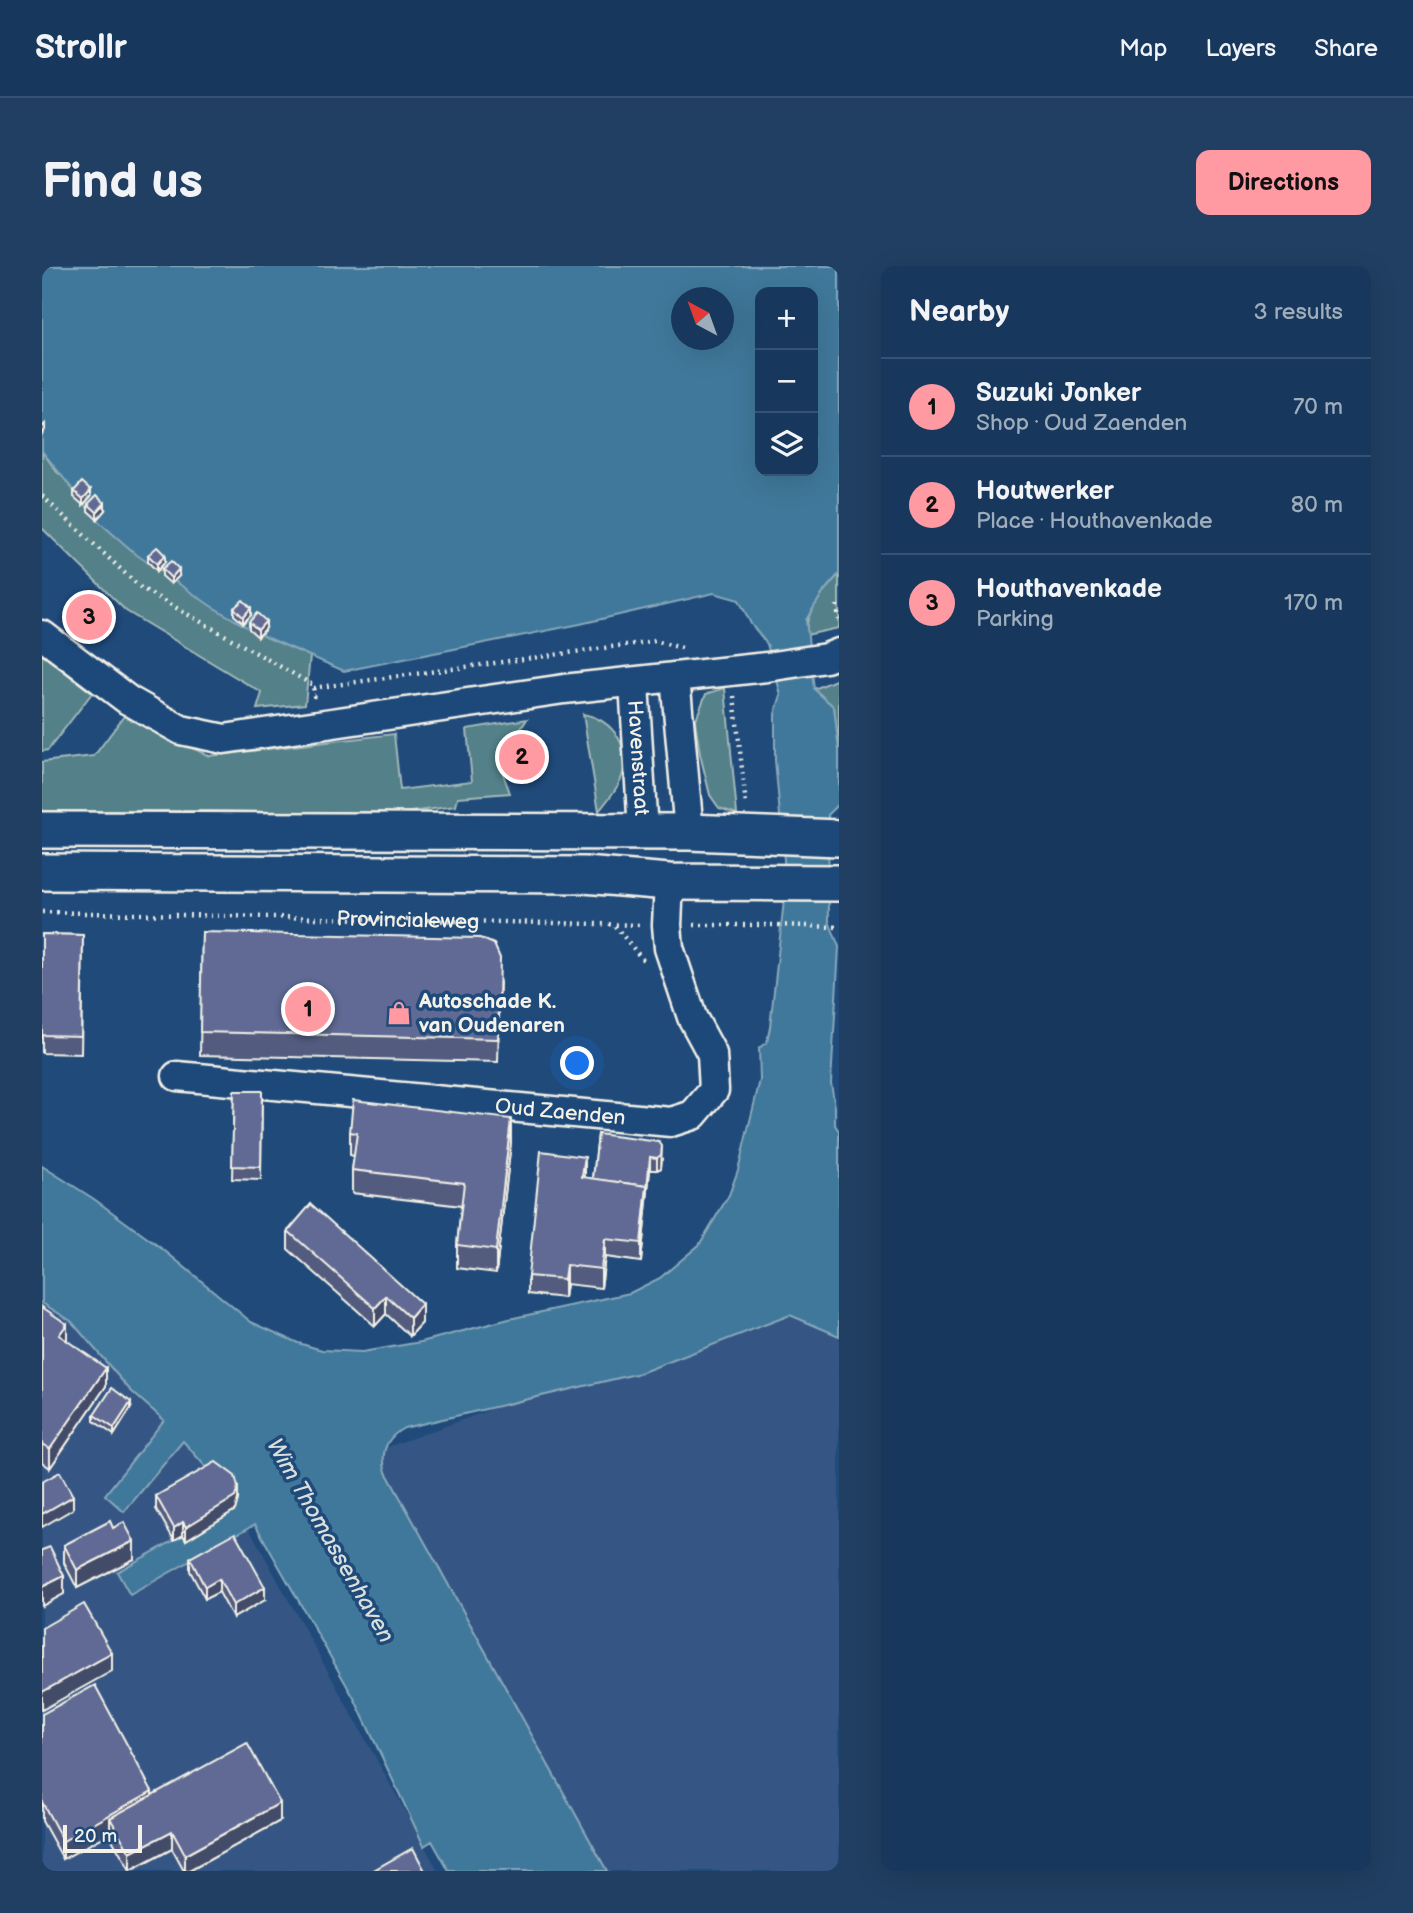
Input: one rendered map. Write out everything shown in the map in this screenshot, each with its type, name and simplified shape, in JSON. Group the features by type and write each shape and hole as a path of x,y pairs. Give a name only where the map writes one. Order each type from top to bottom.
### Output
{"main road":[{"path":"42,830 688,831 839,838"},
{"path":"668,882 688,831"},
{"path":"643,832 668,882"},
{"path":"42,872 584,875 668,882 839,883"}],"street":[{"path":"42,635 128,700 181,730 224,738 564,689 634,683"},
{"name":"Havenstraat","path":"643,832 634,683 767,667 832,655"},
{"name":"Havenstraat","path":"675,677 688,831"},
{"name":"Oud Zaenden","path":"177,1076 671,1122 693,1115 714,1090 712,1054 692,1017 669,948 668,882"}],"path":[{"path":"42,496 141,588 313,685 314,696 328,694"},
{"path":"837,606 839,620"},
{"path":"313,688 654,641 691,650"},
{"path":"731,671 755,834"},
{"path":"753,925 759,882"},
{"name":"Provincialeweg","path":"42,912 839,928"}],"shaded area":[{"path":"839,1189 839,1871 592,1871 360,1457 787,1302"},
{"path":"42,1297 196,1432 438,1871 42,1871"}],"green space":[{"path":"42,451 57,472 259,634 310,656 305,704 257,709 262,693 126,611 42,528"},
{"path":"839,574 839,628 806,635 812,609"},
{"path":"42,654 92,693 48,750 42,751"},
{"path":"838,679 839,751 834,707 814,689"},
{"path":"725,688 737,814 719,808 710,795 695,721 706,694"},
{"path":"127,712 150,728 209,756 394,734 400,790 472,781 467,729 527,719 499,763 510,793 458,797 456,806 387,815 42,811 42,762 94,756"},
{"path":"583,714 604,722 612,729 622,747 624,757 621,779 599,811"}],"water":[{"name":"Wim Thomassenhaven","path":"42,266 839,266 839,574 824,591 806,620 814,689 834,707 839,751 839,804 828,815 829,921 839,947 831,1083 835,1125 839,1131 839,1336 790,1315 640,1373 404,1428 393,1436 384,1452 386,1472 607,1871 449,1871 432,1841 424,1846 355,1700 255,1524 130,1595 117,1572 182,1536 220,1483 183,1441 124,1512 105,1495 164,1420 130,1390 71,1321 42,1303 42,1166 94,1199 165,1251 251,1322 298,1343 322,1350 362,1352 421,1342 509,1319 630,1293 660,1278 699,1245 729,1195 738,1170 760,1080 759,1048 767,1042 770,1027 786,882 775,760 775,714 781,695 767,644 751,624 739,600 714,593 580,624 344,671 259,634 211,606 137,555 98,521 42,451"}],"building":[{"path":"82,482 91,490 83,499 74,491"},
{"path":"97,495 105,503 97,512 88,504"},
{"path":"157,547 165,555 157,564 148,555"},
{"path":"171,561 179,569 171,578 162,569"},
{"path":"243,600 251,608 243,617 234,608"},
{"path":"257,613 266,621 258,630 249,622"},
{"path":"202,932 480,938 494,944 500,958 498,1039 200,1032"},
{"path":"42,934 83,935 81,1036 42,1035"},
{"path":"234,1091 262,1091 261,1167 232,1166"},
{"path":"353,1100 511,1119 496,1250 457,1245 464,1183 352,1170 357,1133 350,1132"},
{"path":"598,1134 659,1142 662,1146 661,1155 657,1158 650,1157 647,1188 593,1179"},
{"path":"541,1151 585,1157 582,1177 647,1186 641,1243 605,1239 601,1269 566,1265 564,1279 528,1276"},
{"path":"311,1204 422,1304 410,1318 386,1296 375,1308 288,1231"},
{"path":"42,1307 67,1324 59,1335 106,1368 50,1449 42,1444"},
{"path":"112,1388 131,1402 114,1428 94,1415"},
{"path":"216,1462 235,1476 238,1487 235,1497 186,1527 183,1522 174,1528 156,1496"},
{"path":"60,1472 73,1496 42,1514 42,1482"},
{"path":"110,1521 113,1528 124,1522 134,1541 77,1570 64,1545"},
{"path":"235,1533 265,1587 233,1605 219,1579 205,1587 190,1558"},
{"path":"50,1547 64,1576 42,1587 42,1550"},
{"path":"84,1604 112,1653 42,1692 42,1628"},
{"path":"95,1685 152,1791 63,1841 42,1802 42,1714"},
{"path":"247,1743 280,1803 185,1855 172,1831 130,1853 110,1818"},
{"path":"413,1848 425,1871 372,1871"}],"place":[{"name":"Houthavenkade","path":"89,617"},
{"name":"Houtwerker","path":"522,757"},
{"name":"Suzuki Jonker","path":"308,1009"},
{"name":"Autoschade K. van Oudenaren","path":"399,1013"}]}
